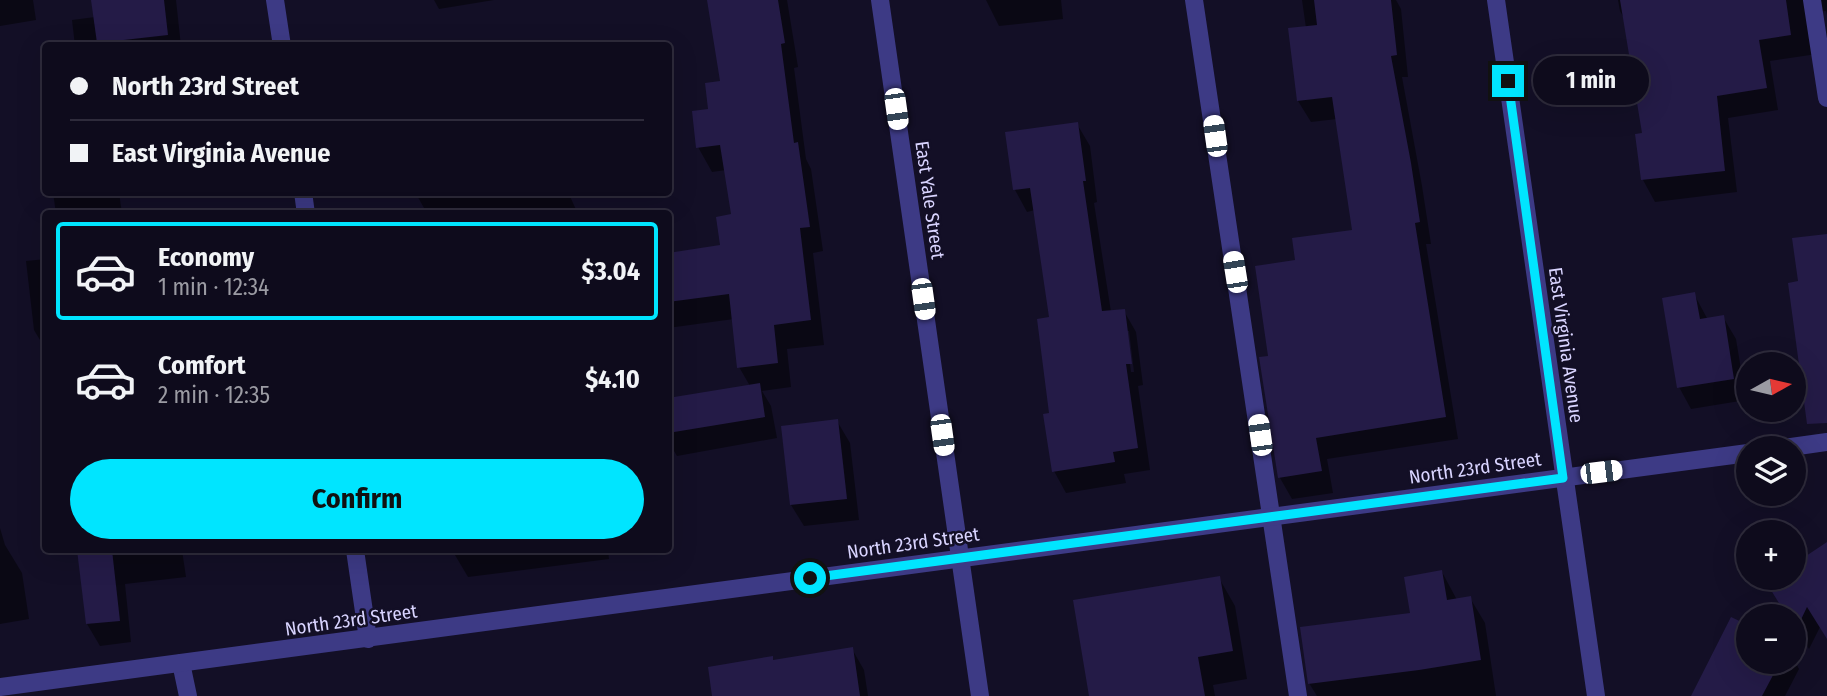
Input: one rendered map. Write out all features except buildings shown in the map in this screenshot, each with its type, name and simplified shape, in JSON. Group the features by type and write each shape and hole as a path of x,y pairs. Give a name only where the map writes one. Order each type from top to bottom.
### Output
{"street":[{"path":"275,0 281,42"},
{"name":"East Yale Street","path":"880,0 980,696"},
{"path":"1194,0 1298,696"},
{"name":"East Virginia Avenue","path":"1496,0 1596,696"},
{"path":"1812,0 1827,98"},
{"path":"1806,445 1827,442"},
{"name":"North 23rd Street","path":"0,687 1736,455"},
{"path":"355,553 368,639"},
{"path":"181,663 188,696"}],"route":[{"path":"810,578 1563,478 1508,81"}]}
